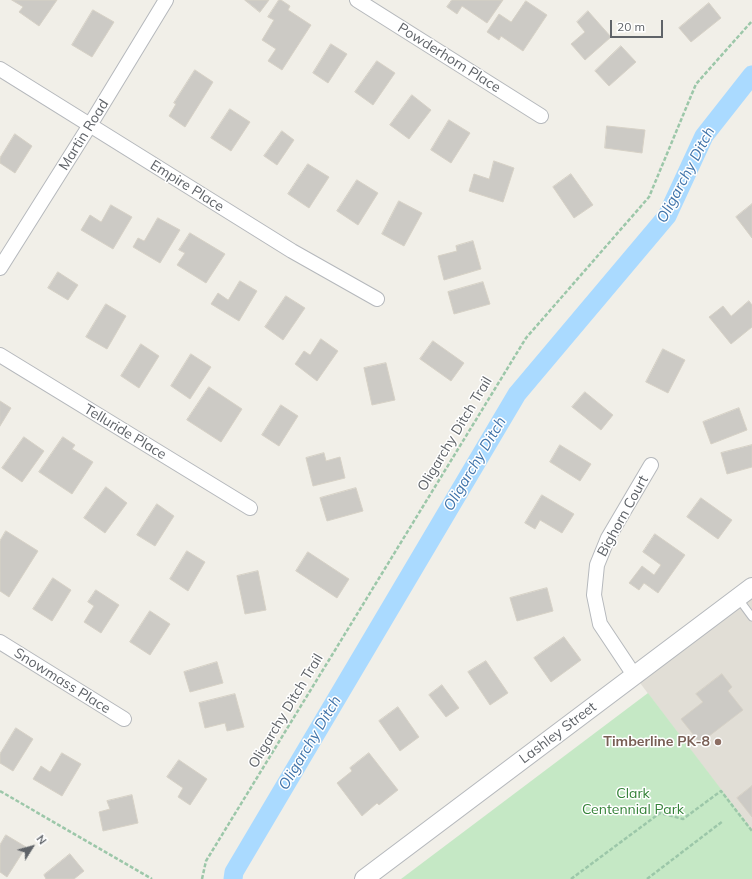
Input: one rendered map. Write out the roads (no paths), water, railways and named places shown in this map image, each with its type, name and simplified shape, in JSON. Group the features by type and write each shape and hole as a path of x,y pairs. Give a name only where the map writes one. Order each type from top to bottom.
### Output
{"street":[{"name":"Martin Road","path":"0,268 90,125 166,0"},
{"name":"Powderhorn Place","path":"357,0 541,116"},
{"name":"Empire Place","path":"0,69 292,250 377,299"},
{"name":"Telluride Place","path":"0,356 250,508"},
{"name":"Bighorn Court","path":"634,675 600,624 594,595 597,566 608,538 651,466"},
{"name":"Lashley Street","path":"364,879 752,587"},
{"name":"Snowmass Place","path":"0,642 124,719"}],"lane":[{"path":"738,598 752,617"}],"waterway":[{"name":"Oligarchy Ditch","path":"233,879 234,872 517,394 667,216 704,136 752,75"}],"place":[{"name":"Timberline PK-8","path":"718,742"}],"park label":[{"name":"Clark Centennial Park","path":"633,802"}]}
